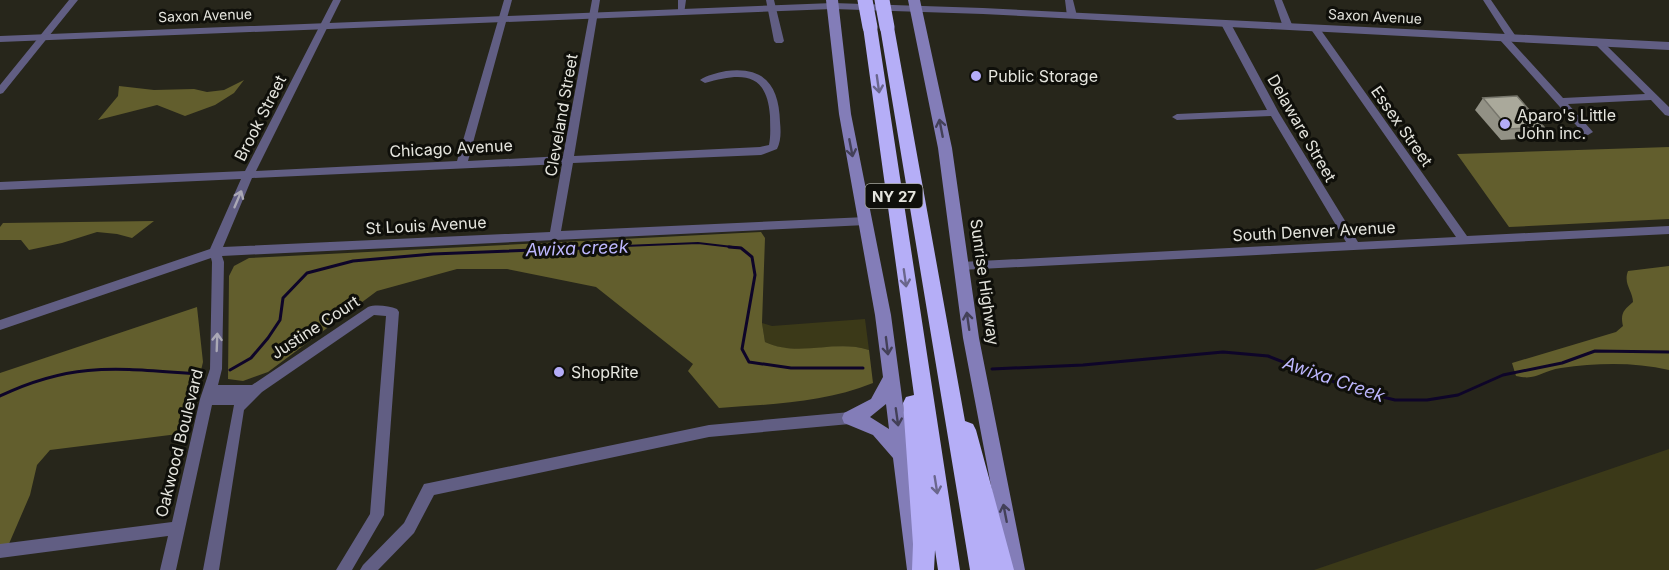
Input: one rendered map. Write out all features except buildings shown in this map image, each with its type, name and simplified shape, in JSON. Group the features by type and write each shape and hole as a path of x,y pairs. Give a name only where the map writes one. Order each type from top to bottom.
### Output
{"highway":[{"name":"NY 27","path":"865,0 949,570"},
{"name":"NY 27","path":"882,0 981,570"},
{"path":"918,365 912,401 924,544 923,570"},
{"path":"946,367 971,445 1003,570"}],"main road":[{"path":"832,3 845,114 883,315 916,570"},
{"name":"Sunrise Highway","path":"914,4 948,164 975,362 1016,570"},
{"path":"850,418 868,411 880,402 891,377"},
{"path":"850,418 872,425 883,432 902,457"}],"street":[{"path":"0,91 74,0"},
{"name":"Brook Street","path":"215,252 248,175 337,0"},
{"path":"462,164 508,0"},
{"name":"Cleveland Street","path":"555,235 596,0"},
{"path":"1069,0 1072,16"},
{"path":"1278,0 1288,27"},
{"path":"1487,0 1508,38 1588,132"},
{"name":"Saxon Avenue","path":"0,39 594,16 682,6 832,3 914,4 1072,16 1669,46"},
{"path":"770,4 779,41"},
{"name":"Delaware Street","path":"1226,24 1274,113 1354,245"},
{"name":"Essex Street","path":"1315,28 1464,240"},
{"path":"1599,43 1669,113"},
{"name":"Chicago Avenue","path":"0,186 761,151 773,147 776,140 774,96 764,82 737,72 723,73 705,80"},
{"path":"1561,101 1654,97"},
{"path":"1178,117 1274,113"},
{"name":"St Louis Avenue","path":"0,325 215,252 866,222"},
{"name":"South Denver Avenue","path":"961,266 1669,230"},
{"name":"Oakwood Boulevard","path":"168,570 216,369 218,262 215,252"},
{"name":"Justine Court","path":"249,395 372,310 393,312 377,515 344,570"},
{"path":"208,395 249,395"},
{"path":"211,570 238,409 249,395"},
{"path":"368,570 409,528 429,489 709,431 850,418"},
{"path":"0,551 177,528"}],"shaded area":[{"path":"244,80 234,93 215,105 185,116 157,105 98,120 118,96 119,86 154,90 194,89 207,92 224,90"},
{"path":"1669,147 1669,219 1509,227 1457,154"},
{"path":"154,221 132,238 97,232 29,250 21,240 0,240 0,227 3,223"},
{"path":"761,232 765,238 762,323 765,342 804,349 843,346 869,350 873,383 816,399 719,408 688,371 693,364 596,287 507,269 457,269 377,291 268,372 243,381 228,379 229,276 234,266 249,258"},
{"path":"1669,266 1669,370 1602,364 1554,369 1529,377 1516,376 1512,363 1616,332 1623,326 1624,312 1633,302 1627,284 1628,271"},
{"path":"197,307 203,362 186,433 50,450 37,465 30,495 8,546 0,546 0,373"},
{"path":"865,319 869,350 843,346 804,349 778,347 765,342 762,323 772,326"},
{"path":"1669,449 1669,570 1314,570"}],"waterway":[{"name":"Awixa creek","path":"575,248 698,243 741,248"},
{"name":"Awixa creek","path":"230,370 251,358 268,338 280,320 283,298 307,273 353,261 433,254 611,247"},
{"name":"Awixa creek","path":"729,247 741,248"},
{"name":"Awixa creek","path":"741,248 752,257 755,275 742,349 749,362 791,368 863,368"},
{"name":"Awixa Creek","path":"992,369 1083,365 1223,352 1268,356 1355,390 1395,400 1427,400 1458,395 1503,375 1562,363 1595,351 1669,352"},
{"name":"Awixa creek","path":"0,396 52,377 76,372 122,369 200,374"}],"place":[{"name":"Public Storage","path":"976,76"},
{"name":"Aparo's Little John inc.","path":"1505,124"},
{"name":"ShopRite","path":"559,372"}]}
